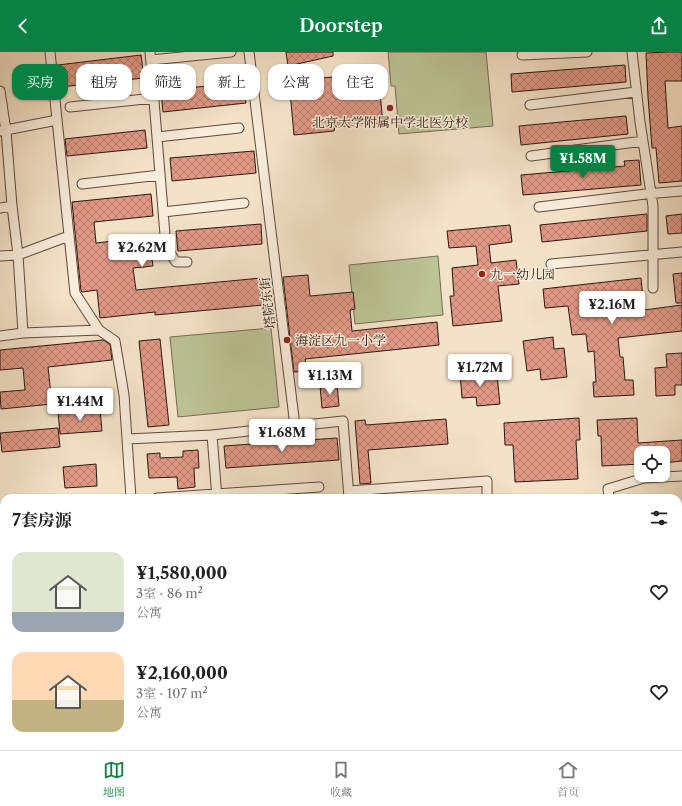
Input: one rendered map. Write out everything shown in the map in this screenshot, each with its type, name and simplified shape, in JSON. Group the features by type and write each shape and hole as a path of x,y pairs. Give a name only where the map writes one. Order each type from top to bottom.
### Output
{"street":[{"path":"50,52 75,293 99,330 115,341 124,395 131,494"},
{"path":"151,56 231,52"},
{"name":"塔院东街","path":"249,52 295,426"},
{"path":"522,55 588,52"},
{"path":"632,52 636,92 653,206 654,288"},
{"path":"0,91 3,131 18,254 23,333"},
{"path":"530,105 636,92"},
{"path":"70,107 140,100"},
{"path":"154,100 166,248 176,262 187,262"},
{"path":"3,131 57,120"},
{"path":"157,137 239,128"},
{"path":"531,156 643,141"},
{"path":"82,184 160,176"},
{"path":"539,207 682,191"},
{"path":"163,212 244,203"},
{"path":"0,208 12,206"},
{"path":"0,256 18,254 69,236"},
{"path":"551,264 682,252"},
{"path":"0,336 23,333 99,330"},
{"path":"127,439 212,435 343,421 349,494 487,481 487,494"},
{"path":"212,435 217,494"},
{"path":"609,494 608,489 644,478 682,476"},
{"path":"240,494 319,487"}],"green space":[{"path":"388,52 486,52 493,126 399,134 395,86 391,86"},
{"path":"438,256 443,315 355,324 349,265"},
{"path":"271,328 279,407 178,417 170,337"}],"building":[{"path":"286,52 333,52 333,56 297,64 288,64"},
{"path":"682,52 682,81 665,81 668,128 682,126 682,181 659,183 656,148 652,148 646,53"},
{"path":"141,55 142,64 140,64 140,78 132,79 132,64 76,64 76,85 68,86 68,64 66,64"},
{"path":"625,65 626,82 512,92 511,74"},
{"path":"332,77 332,100 381,100 383,123 335,127 334,131 294,135 291,100 324,100 324,78"},
{"path":"204,86 204,100 246,100 246,103 163,112 162,100 196,100 196,87"},
{"path":"626,116 628,134 521,145 519,126"},
{"path":"145,130 147,148 67,156 65,139"},
{"path":"254,151 256,173 172,181 170,158"},
{"path":"639,160 641,185 523,195 521,175 625,166 624,161"},
{"path":"151,194 153,216 94,222 96,243 149,237 153,266 133,268 136,290 261,278 263,305 155,315 155,312 100,318 97,290 81,291 72,202"},
{"path":"647,214 647,231 542,242 540,225"},
{"path":"682,214 682,233 668,234 666,216"},
{"path":"261,224 262,244 178,251 176,231"},
{"path":"510,225 512,242 489,245 491,263 516,260 519,284 498,286 502,321 453,326 450,296 454,296 452,268 478,265 476,246 449,248 447,231"},
{"path":"682,273 682,303 676,303 673,274"},
{"path":"308,275 310,296 353,292 355,309 350,310 352,331 437,322 439,345 305,359 307,371 294,372 283,277"},
{"path":"641,278 644,310 682,305 682,331 618,338 620,357 623,357 625,380 633,380 634,395 594,397 593,382 596,382 594,351 588,352 586,334 572,335 568,306 545,308 543,289"},
{"path":"553,337 554,349 564,348 567,377 541,380 540,369 527,371 523,341"},
{"path":"160,339 169,425 148,427 139,341"},
{"path":"103,340 110,344 112,360 48,367 52,404 1,409 0,392 25,390 23,368 0,370 0,350"},
{"path":"682,353 682,385 675,385 675,395 656,396 655,368 667,367 666,354"},
{"path":"488,370 488,376 497,375 500,404 477,406 476,397 462,398 460,373"},
{"path":"337,384 339,406 322,408 320,386"},
{"path":"100,409 102,431 60,434 58,412"},
{"path":"579,418 580,440 576,440 578,479 515,482 513,445 505,445 504,423"},
{"path":"637,418 638,443 682,440 682,461 670,462 670,446 634,446 634,464 602,466 601,436 598,436 597,420"},
{"path":"446,419 448,444 368,450 371,483 360,484 355,421 365,420 366,425"},
{"path":"58,428 60,447 2,452 0,433"},
{"path":"337,438 339,460 226,468 224,446"},
{"path":"198,450 199,468 194,468 195,487 178,489 177,477 149,478 147,454 160,453 160,458 183,457 183,451"},
{"path":"96,464 97,486 65,488 63,467"}],"place":[{"name":"北京大学附属中学北医分校","path":"390,108"},
{"name":"九一幼儿园","path":"482,274"},
{"name":"海淀区九一小学","path":"287,340"}]}
